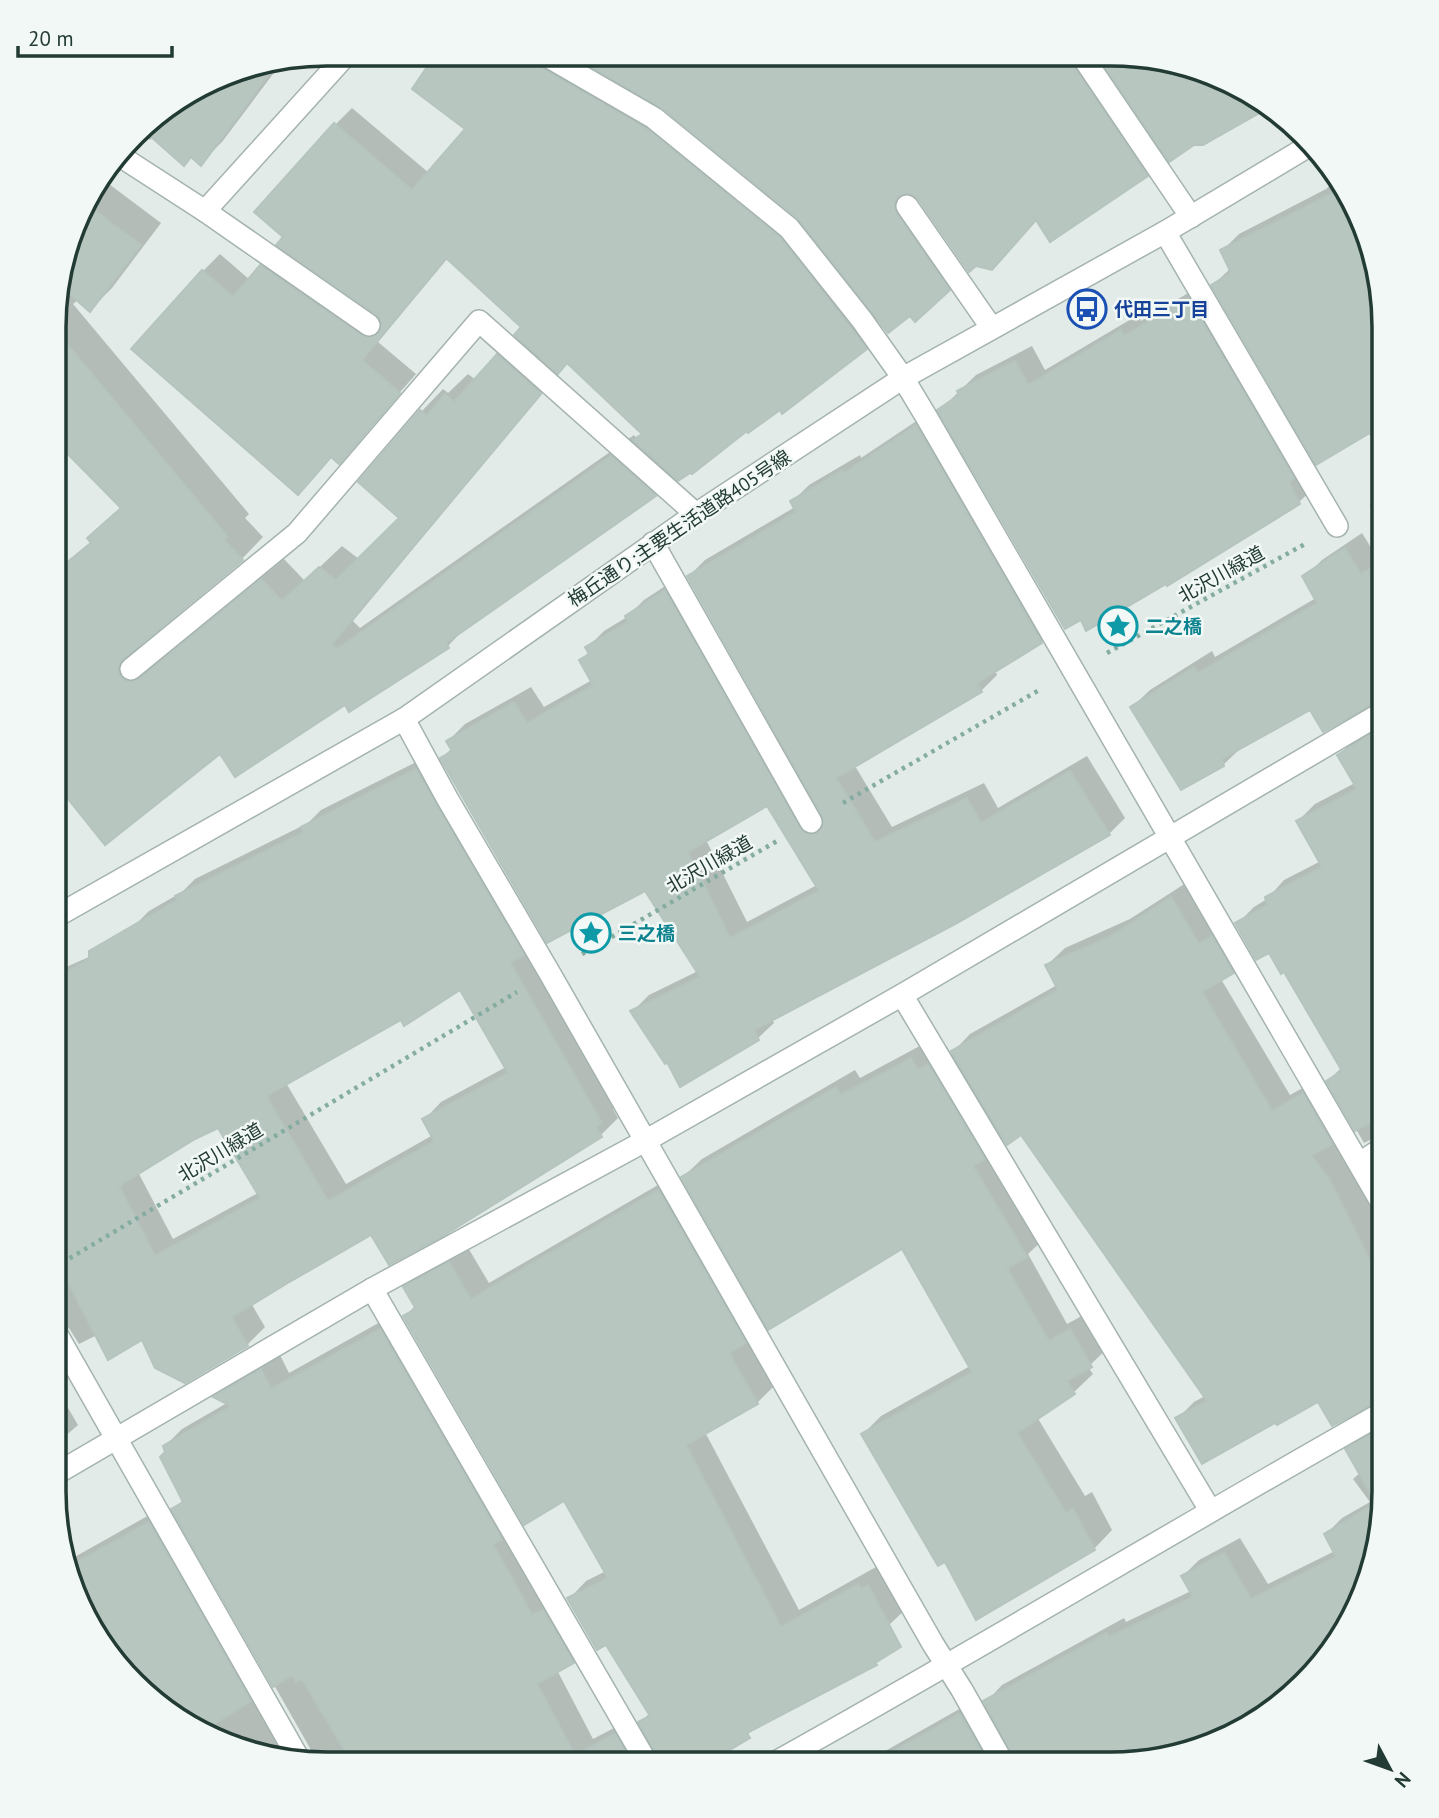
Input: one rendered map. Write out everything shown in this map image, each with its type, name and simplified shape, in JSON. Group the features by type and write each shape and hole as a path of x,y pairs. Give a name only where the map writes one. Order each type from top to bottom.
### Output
{"street":[{"path":"205,211 336,66"},
{"path":"564,66 654,118 789,228 862,320 903,378 1372,1185"},
{"path":"1088,66 1191,217"},
{"name":"梅丘通り;主要生活道路405号線","path":"66,911 404,719 653,543 903,378 1165,232 1303,150"},
{"path":"127,160 205,211 369,325"},
{"path":"907,206 991,327"},
{"path":"1165,232 1337,526"},
{"path":"131,669 297,533 479,321 696,514"},
{"path":"653,543 811,822"},
{"path":"404,719 447,799 997,1752"},
{"path":"66,1468 372,1289 645,1141 902,995 1372,719"},
{"path":"902,995 1210,1510"},
{"path":"1360,1163 1372,1155"},
{"path":"372,1289 641,1752"},
{"path":"66,1350 293,1749"},
{"path":"794,1752 947,1667 1210,1510 1372,1419"}],"path":[{"name":"北沢川緑道","path":"66,1260 549,972 1072,671 1372,506"}],"building":[{"path":"428,66 538,66 647,129 780,237 867,349 782,414 780,410 748,433 747,431 692,474 678,481 633,440 642,434 567,363 558,374 514,335 521,327 446,258 362,360 400,393 339,464 331,457 298,495 131,349 202,270 233,297 260,265 362,336 369,338 379,333 382,325 377,315 276,245 283,237 254,212 334,123 412,190 465,129 412,89"},
{"path":"590,66 1073,66 1148,176 1050,242 1036,220 992,270 976,266 969,272 918,199 912,194 900,195 895,201 896,213 950,290 915,322 910,316 888,333 797,218 662,108"},
{"path":"1104,66 1179,75 1227,93 1259,113 1203,145 1194,145 1169,162"},
{"path":"270,73 201,166 191,157 184,166 150,136 169,120 212,93"},
{"path":"1334,192 1359,244 1370,294 1372,432 1316,465 1211,285 1231,273 1220,250"},
{"path":"94,210 141,245 90,312 69,294 75,260"},
{"path":"1188,298 1294,478 1289,482 1300,504 1167,586 1166,584 1086,631 1081,620 1065,629 937,410 959,395 957,391 1015,361 1028,385 1121,330 1124,336"},
{"path":"66,343 228,537 224,540 243,560 123,659 118,672 121,678 127,681 139,679 261,579 282,601 319,567 336,580 399,518 358,482 420,410 427,416 445,394 454,402 497,354 541,394 332,644 337,649 611,456 656,496 446,643 449,648 349,712 345,705 235,777 220,754 105,845 66,796 66,564 91,543 87,538 121,508 66,452"},
{"path":"916,425 1042,643 977,683 982,692 836,778 875,842 967,798 981,823 1070,771 1110,835 957,923 754,1030 759,1040 680,1087 667,1062 665,1064 630,1011 700,977 645,891 547,943 440,758 452,751 446,741 514,702 527,723 593,685 579,660 589,654 585,647 628,622 625,616 665,590 800,828 810,835 818,833 824,823 822,816 687,576 796,512 790,501 843,470 844,473","holes":["767,806 819,891 730,938 688,852"]},
{"path":"1345,548 1361,574 1372,567 1372,705 1323,732 1310,710 1222,759 1224,766 1181,790 1130,707 1194,667 1198,673 1317,603 1302,576"},
{"path":"1372,734 1372,1122 1355,1131 1326,1081 1342,1071 1284,972 1281,974 1269,953 1256,960 1235,923 1267,905 1265,897 1322,867 1296,821 1357,789 1337,755"},
{"path":"416,769 524,955 510,962 602,1123 596,1126 602,1137 443,1236 389,1265 371,1235 286,1284 232,1317 248,1346 185,1383 155,1368 142,1340 108,1360 66,1278 66,972 89,959 89,951 177,900 175,896 304,832 301,827","holes":["460,990 508,1073 422,1119 434,1141 328,1201 268,1099 268,1095 401,1020 404,1026","218,1128 260,1198 155,1256 119,1186 195,1139"]},
{"path":"1171,897 1199,944 1212,936 1234,973 1202,992 1272,1111 1303,1093 1332,1144 1311,1155 1329,1179 1372,1265 1372,1405 1332,1426 1318,1402 1202,1464 1175,1418 1207,1401 1021,1135 1007,1145 951,1051 1058,990 1045,965 1111,936"},
{"path":"911,1058 918,1070 928,1064 985,1159 973,1166 1027,1257 1007,1268 1049,1341 1070,1329 1092,1367 1067,1381 1075,1394 1017,1433 1066,1513 1073,1509 1095,1550 976,1620 945,1562 938,1566 861,1434 972,1372 902,1249 768,1330 681,1177 836,1087 841,1095"},
{"path":"658,1190 746,1343 729,1353 758,1404 686,1445 781,1627 858,1584 861,1589 868,1585 901,1647 875,1663 877,1665 747,1733 750,1738 726,1752 654,1752 638,1722 650,1716 606,1645 597,1650 567,1598 608,1578 564,1501 524,1525 403,1316 416,1309 403,1287 449,1262 471,1299"},
{"path":"380,1329 502,1539 493,1544 532,1615 543,1610 574,1663 537,1684 573,1752 345,1752 302,1679 296,1682 292,1675 273,1687 171,1509 183,1502 160,1457 165,1452 163,1446 231,1406 213,1397 261,1369 271,1389"},
{"path":"1372,1434 1372,1496 1345,1449"},
{"path":"1372,1505 1364,1558 1346,1606 1308,1663 1270,1698 1227,1725 1179,1743 1111,1752 1010,1752 983,1701 1107,1633 1109,1637 1193,1597 1181,1576 1224,1553 1251,1599 1336,1557 1324,1534"},
{"path":"149,1522 251,1701 212,1725 155,1687 131,1663 101,1621 76,1562"},
{"path":"960,1714 982,1752 892,1752"},
{"path":"615,1734 626,1752 581,1752"}],"place":[{"name":"代田三丁目","path":"1087,309"},
{"name":"二之橋","path":"1118,626"},
{"name":"三之橋","path":"591,933"}]}
